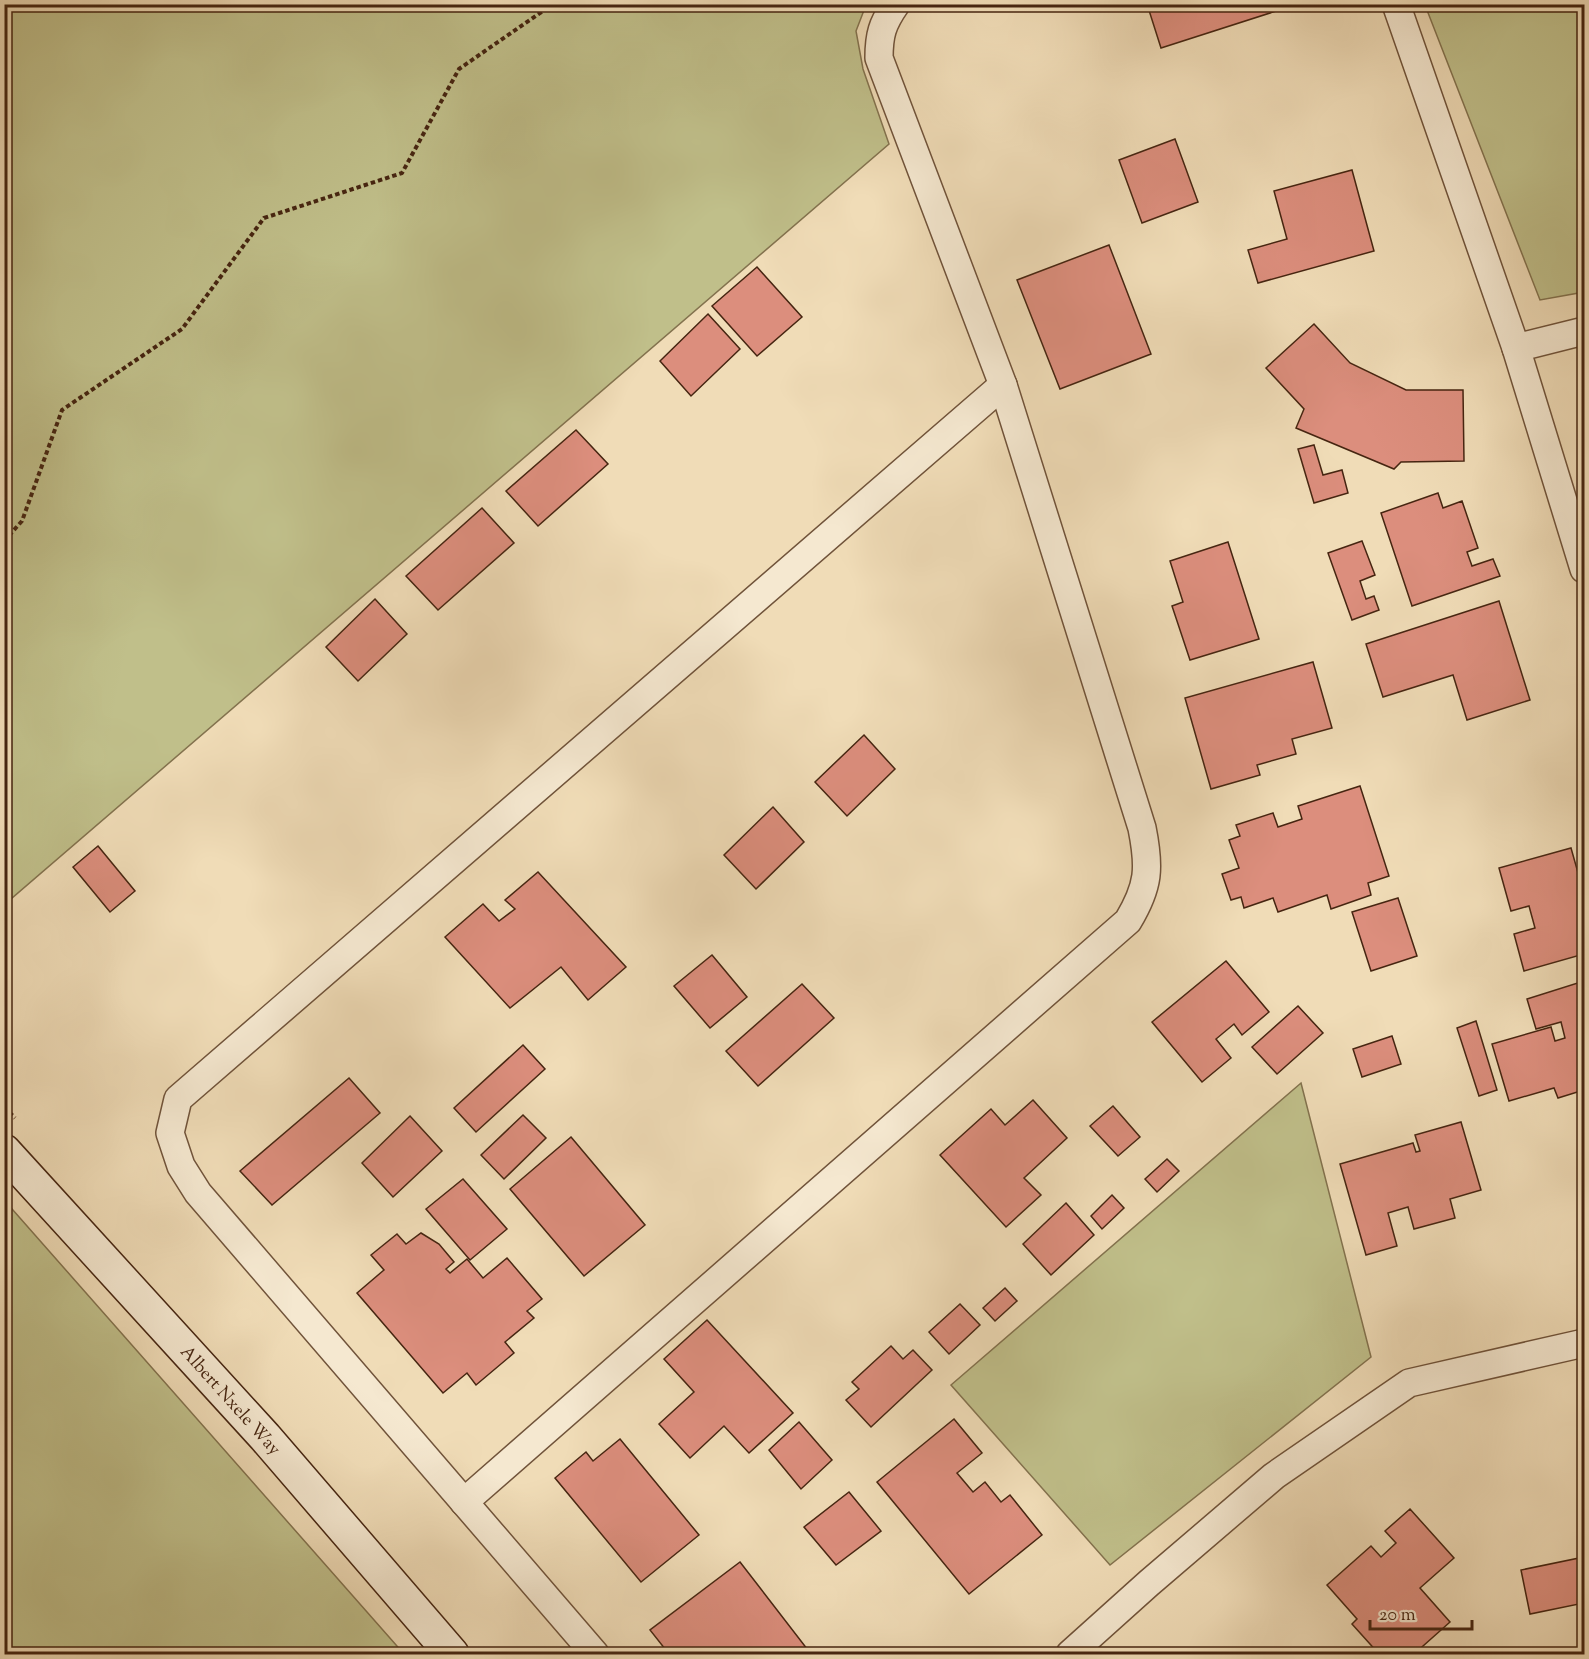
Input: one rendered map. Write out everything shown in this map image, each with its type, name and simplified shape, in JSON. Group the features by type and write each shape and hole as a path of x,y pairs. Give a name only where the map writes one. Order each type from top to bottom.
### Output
{"main road":[{"name":"Albert Nxele Way","path":"4,1150 265,1437 452,1654"}],"street":[{"path":"464,1502 1128,921 1141,900 1147,877 1147,852 1142,828 1003,385 879,58 879,37 886,17 896,4"},
{"path":"1396,4 1516,348 1584,569"},
{"path":"1516,348 1584,331"},
{"path":"595,1654 198,1193 181,1166 170,1133 178,1099 1003,385"},
{"path":"1070,1654 1274,1476 1409,1383 1584,1342"}],"path":[{"path":"4,541 22,521 62,410 182,329 264,218 402,174 459,69 556,4"}],"shaded area":[{"path":"5,4 866,5 856,31 863,69 889,144 5,904"},
{"path":"1425,5 1584,5 1584,292 1540,300"},
{"path":"1301,1083 1371,1357 1110,1565 951,1385"},
{"path":"5,1201 404,1654 5,1654"}],"building":[{"path":"1147,4 1298,4 1161,48"},
{"path":"1175,139 1198,202 1142,223 1119,160"},
{"path":"1352,170 1374,251 1258,283 1248,250 1287,239 1274,191"},
{"path":"1109,245 1151,354 1060,389 1017,280"},
{"path":"757,267 802,317 757,356 712,306"},
{"path":"708,314 740,349 691,396 660,361"},
{"path":"1314,324 1350,363 1406,390 1463,390 1464,461 1401,462 1394,469 1296,428 1304,409 1266,368"},
{"path":"576,430 608,464 538,526 506,491"},
{"path":"1314,445 1323,475 1342,470 1348,493 1314,503 1298,449"},
{"path":"1438,493 1443,508 1462,501 1478,548 1467,552 1472,566 1493,559 1500,576 1412,606 1381,513"},
{"path":"482,508 514,543 438,610 406,576"},
{"path":"1362,541 1375,575 1360,581 1366,599 1374,596 1379,610 1352,620 1328,553"},
{"path":"1228,542 1259,639 1190,660 1172,606 1183,602 1170,561"},
{"path":"375,599 407,634 358,681 326,647"},
{"path":"1499,601 1530,700 1467,720 1453,675 1383,697 1366,644"},
{"path":"1313,662 1332,728 1292,739 1296,754 1257,765 1260,775 1211,789 1185,698"},
{"path":"864,735 895,769 847,816 815,782"},
{"path":"1360,786 1389,876 1368,883 1371,895 1331,909 1327,895 1278,912 1273,898 1244,908 1241,897 1231,900 1222,874 1239,868 1229,840 1240,836 1236,825 1273,813 1278,827 1302,819 1298,806"},
{"path":"773,807 804,842 756,889 724,855"},
{"path":"98,846 135,891 110,912 73,867"},
{"path":"1571,848 1584,894 1584,954 1524,971 1514,934 1535,928 1529,906 1511,911 1499,868"},
{"path":"538,872 626,967 588,1000 561,967 510,1008 445,937 483,904 499,921 515,909 505,900"},
{"path":"1398,898 1417,956 1371,971 1352,912"},
{"path":"712,955 747,997 710,1028 674,986"},
{"path":"1226,961 1269,1012 1242,1035 1234,1024 1216,1039 1231,1058 1202,1082 1152,1022"},
{"path":"1584,981 1584,1090 1558,1098 1554,1088 1509,1101 1492,1044 1551,1027 1555,1041 1565,1038 1561,1022 1536,1029 1527,999"},
{"path":"802,984 834,1018 758,1086 726,1051"},
{"path":"1298,1006 1323,1033 1277,1074 1252,1047"},
{"path":"1476,1021 1497,1090 1479,1096 1457,1028"},
{"path":"1392,1036 1401,1064 1362,1077 1353,1049"},
{"path":"523,1045 545,1069 476,1132 454,1108"},
{"path":"349,1078 380,1113 272,1205 240,1171"},
{"path":"1033,1100 1067,1138 1024,1178 1041,1195 1006,1227 940,1155 991,1109 1005,1125"},
{"path":"1113,1106 1140,1137 1118,1156 1090,1126"},
{"path":"523,1115 546,1138 504,1179 481,1155"},
{"path":"410,1116 442,1151 393,1197 362,1163"},
{"path":"1461,1122 1481,1190 1450,1199 1455,1218 1414,1229 1408,1207 1388,1213 1397,1246 1366,1255 1340,1164 1413,1143 1416,1152 1420,1151 1415,1135"},
{"path":"571,1137 645,1225 584,1276 510,1189"},
{"path":"1167,1159 1179,1171 1157,1192 1145,1179"},
{"path":"463,1179 507,1229 470,1260 426,1209"},
{"path":"1112,1195 1124,1208 1102,1229 1091,1216"},
{"path":"1066,1203 1094,1235 1051,1275 1023,1244"},
{"path":"421,1233 439,1244 454,1262 446,1269 450,1273 467,1259 483,1278 507,1258 542,1299 527,1311 534,1318 505,1342 514,1353 476,1385 467,1373 443,1393 357,1293 384,1270 371,1255 397,1234 406,1244"},
{"path":"1005,1288 1017,1301 995,1321 983,1308"},
{"path":"960,1304 980,1325 949,1354 929,1332"},
{"path":"707,1320 793,1413 749,1453 724,1426 690,1458 659,1424 694,1392 664,1359"},
{"path":"891,1346 903,1359 913,1350 932,1370 871,1427 846,1400 859,1389 852,1382"},
{"path":"954,1419 982,1453 957,1473 973,1492 985,1482 1001,1502 1010,1495 1042,1535 969,1594 877,1482"},
{"path":"799,1422 832,1460 801,1489 769,1450"},
{"path":"620,1439 699,1535 641,1582 555,1478 586,1452 593,1461"},
{"path":"849,1492 881,1531 836,1565 804,1527"},
{"path":"1410,1509 1454,1558 1420,1588 1450,1622 1414,1654 1379,1654 1352,1624 1357,1619 1327,1585 1371,1546 1381,1557 1396,1543 1385,1531"},
{"path":"1584,1557 1584,1603 1530,1614 1521,1570"},
{"path":"740,1562 811,1654 669,1654 650,1630"}]}
